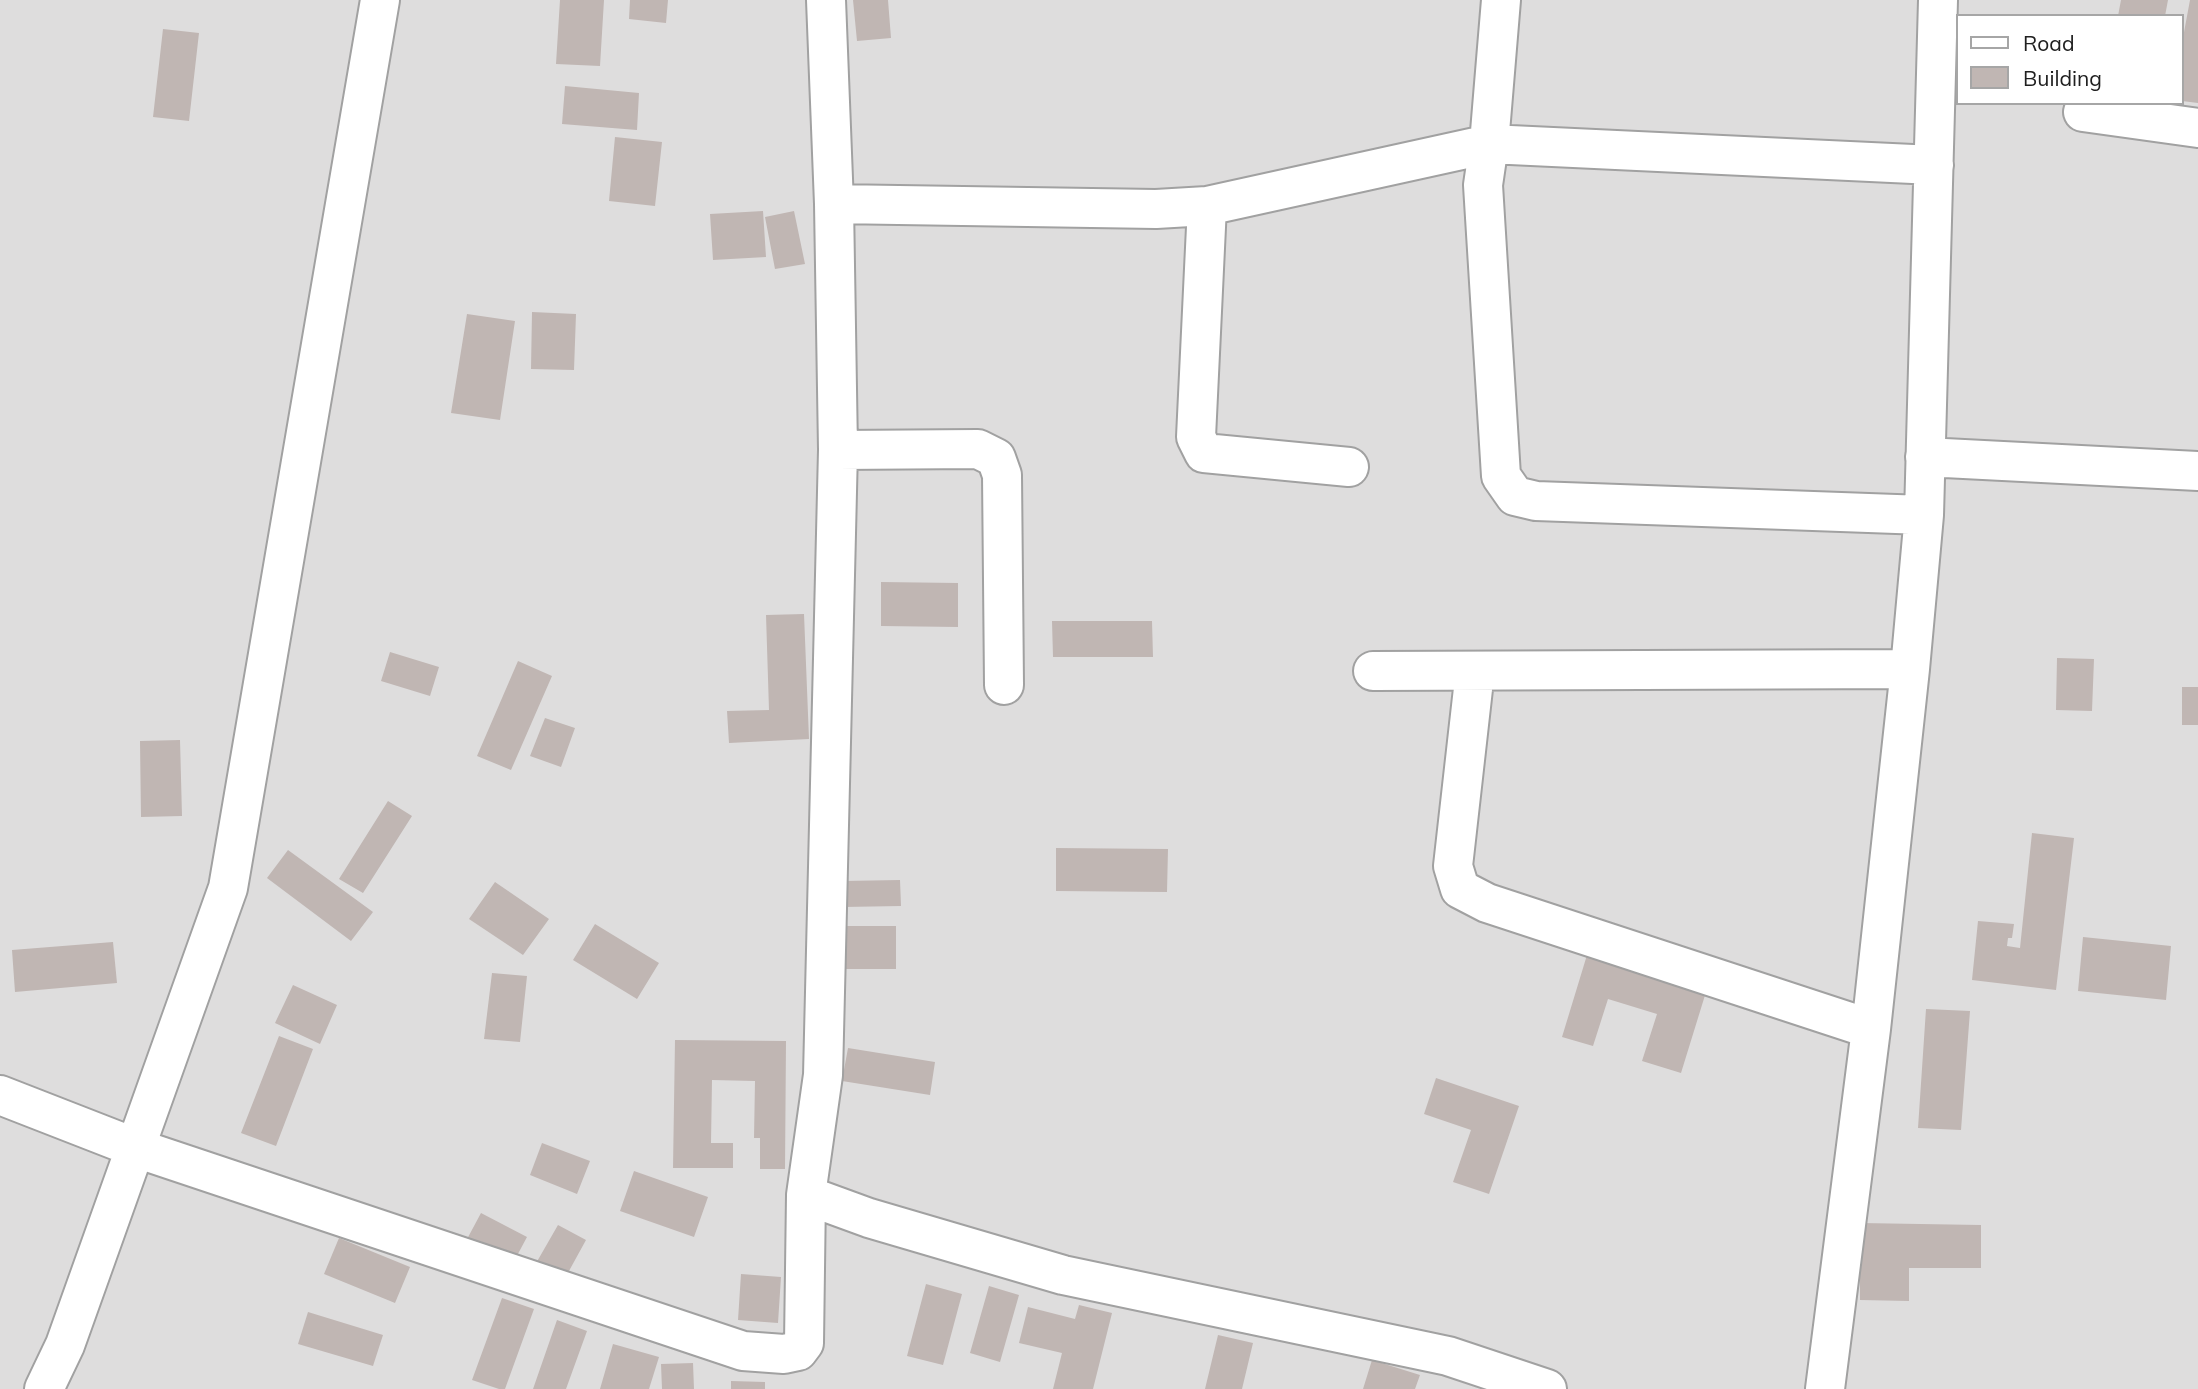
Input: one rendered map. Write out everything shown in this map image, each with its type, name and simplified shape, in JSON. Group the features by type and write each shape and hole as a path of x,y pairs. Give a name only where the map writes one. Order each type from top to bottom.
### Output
{"street":[{"path":"44,1389 65,1345 229,888 380,0"},
{"path":"0,1095 136,1148 743,1351 784,1354 798,1351 804,1343 806,1195 822,1075 838,450 834,204 826,0"},
{"path":"1502,0 1483,185 1501,476 1515,496 1536,501 1924,515"},
{"path":"1825,1389 1871,1029 1924,515 1938,0"},
{"path":"2084,112 2198,128"},
{"path":"834,204 1156,209 1207,206 1489,144 1934,165"},
{"path":"1207,206 1196,437 1204,453 1349,467"},
{"path":"838,450 978,449 996,457 1002,475 1004,685"},
{"path":"1925,457 2198,471"},
{"path":"1373,671 1910,669"},
{"path":"1475,671 1453,866 1460,889 1487,903 1871,1029"},
{"path":"806,1195 869,1218 1063,1275 1448,1356 1547,1389"}],"shaded area":[{"path":"0,0 2198,0 2198,1389 0,1389"}],"building":[{"path":"560,0 604,0 600,66 556,64"},
{"path":"630,0 668,0 666,23 629,19"},
{"path":"853,0 888,0 891,38 857,41"},
{"path":"2121,0 2168,0 2165,14 2118,14"},
{"path":"2190,0 2198,0 2198,103 2184,101 2184,32"},
{"path":"163,29 199,33 189,121 153,117"},
{"path":"565,86 639,93 637,130 562,124"},
{"path":"615,137 662,142 655,206 609,201"},
{"path":"763,211 766,257 713,260 710,214"},
{"path":"794,211 805,264 775,269 765,217"},
{"path":"532,312 576,314 574,370 531,369"},
{"path":"467,314 515,321 500,420 451,413"},
{"path":"881,582 958,583 958,627 881,626"},
{"path":"804,614 809,739 729,743 727,711 769,710 766,615"},
{"path":"1052,621 1152,621 1153,657 1053,657"},
{"path":"390,652 439,667 430,696 381,681"},
{"path":"2057,658 2094,659 2092,711 2056,710"},
{"path":"518,661 552,676 511,770 477,756"},
{"path":"2182,687 2198,687 2198,725 2182,725"},
{"path":"545,718 575,728 561,767 530,756"},
{"path":"180,740 182,816 141,817 140,741"},
{"path":"388,801 412,816 363,893 339,879"},
{"path":"2032,833 2074,838 2056,990 1972,980 1978,921 2014,924 2012,938 2008,938 2007,946 2020,948"},
{"path":"1056,848 1168,849 1167,892 1056,891"},
{"path":"288,850 373,912 351,941 267,878"},
{"path":"900,880 901,906 843,907 843,881"},
{"path":"495,882 549,919 523,955 469,919"},
{"path":"595,924 659,963 637,999 573,960"},
{"path":"841,926 896,926 896,969 841,969"},
{"path":"2083,937 2171,946 2166,1000 2078,991"},
{"path":"113,942 117,983 15,992 12,950"},
{"path":"1587,955 1706,992 1681,1073 1642,1061 1657,1014 1608,999 1593,1046 1562,1037"},
{"path":"492,973 527,976 520,1042 484,1039"},
{"path":"293,985 337,1005 320,1044 275,1023"},
{"path":"1926,1009 1970,1011 1961,1130 1918,1128"},
{"path":"279,1036 313,1049 276,1146 241,1133"},
{"path":"675,1040 786,1041 785,1169 760,1169 760,1138 754,1138 755,1081 712,1080 711,1143 733,1143 733,1168 673,1168"},
{"path":"848,1048 935,1062 930,1095 842,1081"},
{"path":"1436,1078 1519,1106 1489,1194 1453,1182 1471,1130 1424,1114"},
{"path":"542,1143 590,1161 577,1194 530,1175"},
{"path":"634,1171 708,1197 694,1237 620,1211"},
{"path":"481,1213 527,1237 512,1265 466,1241"},
{"path":"1860,1223 1981,1225 1981,1268 1909,1268 1909,1301 1860,1300"},
{"path":"558,1225 586,1240 564,1280 535,1265"},
{"path":"339,1238 410,1267 395,1303 324,1274"},
{"path":"741,1274 781,1277 778,1323 738,1320"},
{"path":"926,1284 962,1294 943,1365 907,1356"},
{"path":"989,1286 1019,1295 1000,1362 970,1353"},
{"path":"502,1298 534,1309 505,1389 499,1389 472,1380"},
{"path":"1079,1305 1112,1313 1093,1389 1053,1389 1062,1353 1019,1343 1028,1307 1075,1319"},
{"path":"308,1312 383,1335 373,1366 298,1344"},
{"path":"557,1320 587,1331 566,1389 533,1389"},
{"path":"1218,1335 1253,1343 1242,1389 1205,1389"},
{"path":"613,1344 659,1357 649,1389 600,1389"},
{"path":"1372,1360 1420,1375 1415,1389 1363,1389"},
{"path":"693,1363 694,1389 662,1389 661,1364"},
{"path":"731,1381 765,1382 765,1389 731,1389"}]}
